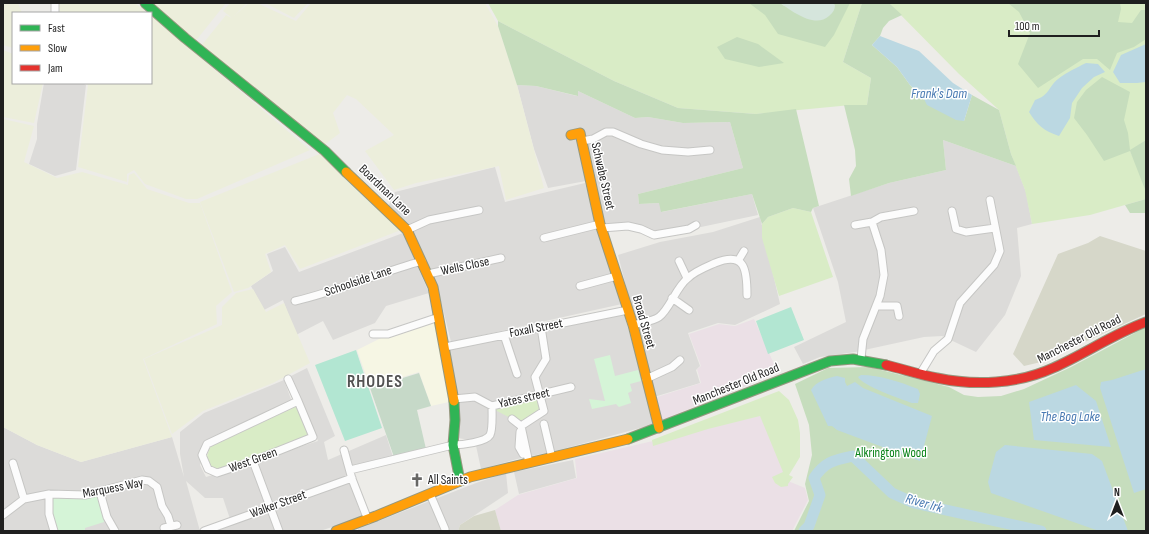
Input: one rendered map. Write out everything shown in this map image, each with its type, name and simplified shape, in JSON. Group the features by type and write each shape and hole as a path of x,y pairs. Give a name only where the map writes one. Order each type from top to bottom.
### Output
{"street":[{"name":"Boardman Lane","path":"145,3 185,38 325,151 408,230 433,287 440,317 454,399 454,446 460,481"},
{"path":"577,137 593,139 606,132 613,132 641,144 662,150 688,152 708,150 704,142"},
{"name":"Schwabe Street","path":"577,137 601,226"},
{"path":"920,374 934,351 948,339 960,303 994,265 1000,251 990,200"},
{"path":"408,230 429,220 479,210"},
{"path":"855,225 872,222 881,217 914,211"},
{"path":"952,211 956,229 966,232 995,228"},
{"path":"861,359 863,340 882,286 884,268 881,250 872,222"},
{"path":"544,238 601,226 628,226 654,235 689,229 696,225"},
{"name":"Broad Street","path":"601,226 633,325 659,428"},
{"path":"738,261 744,251"},
{"name":"Wells Close","path":"428,274 501,258"},
{"path":"633,325 659,317 687,278 704,268 728,259 735,259 742,264 747,275 747,295"},
{"name":"Schoolside Lane","path":"295,301 321,295 388,270 422,261"},
{"path":"680,261 687,278"},
{"path":"580,286 617,276"},
{"path":"672,298 688,310"},
{"path":"876,306 897,306 899,316"},
{"name":"Foxall Street","path":"445,347 628,310"},
{"path":"373,334 388,334 440,317"},
{"name":"Manchester Old Road","path":"336,531 354,528 368,520 480,474 625,440 826,363 838,360 861,359 959,382 985,382 1018,379 1053,369 1111,337 1146,322"},
{"path":"521,426 544,411 535,377 546,358 541,327"},
{"path":"504,335 517,374"},
{"path":"646,379 672,367 680,360"},
{"name":"West Green","path":"288,379 298,401 313,437 253,461 217,473 208,469 202,455 207,444 298,401"},
{"name":"Yates street","path":"454,399 475,397 492,406 571,387"},
{"path":"350,470 454,446 469,444 487,438 491,434 492,406"},
{"path":"512,419 521,426 529,463"},
{"path":"544,424 552,458"},
{"path":"521,426 519,447 523,454"},
{"path":"344,450 352,478 368,520"},
{"path":"253,461 279,531"},
{"path":"13,463 24,499"},
{"name":"Walker Street","path":"204,531 352,478"},
{"name":"Marquess Way","path":"3,515 24,499 49,494 80,495 100,492 142,480 149,481 156,487 162,506 168,516 171,526"},
{"path":"100,492 107,517 115,531"},
{"path":"49,494 49,514 54,531"},
{"path":"430,494 445,529"}],"shaded area":[{"path":"3,3 18,3 22,12 12,12 12,48 3,45"},
{"path":"58,3 135,3 146,12 58,12"},
{"path":"149,3 226,3 194,43"},
{"path":"230,3 247,3 234,16 249,3 257,3 296,21 311,3 485,3 498,26 517,85 544,188 506,200 499,166 416,183 394,190 365,151 394,135 356,99 347,95 333,113 340,133 324,145 201,46 226,15 232,18 223,11"},
{"path":"265,3 308,3 294,18"},
{"path":"780,3 832,3 835,5 835,8 830,15 823,20 817,21 804,17"},
{"path":"152,17 310,150 197,199 186,199 145,184 134,170 127,174 127,182 78,167 88,85 86,84 152,84"},
{"path":"3,50 12,54 12,84 43,84 34,123 3,117"},
{"path":"44,84 86,85 76,170 55,176 29,164 37,139 37,124"},
{"path":"517,85 536,86 577,96 578,91 635,118 648,117 683,123 730,122 743,168 638,194 639,204 660,203 662,212 752,194 758,215 701,227 678,228 652,233 642,225 605,225 586,181 548,188 534,149"},
{"path":"3,119 34,126 24,162 57,178 82,172 128,185 129,175 134,173 147,189 189,203 200,203 232,292 216,306 217,324 143,359 172,437 81,462 37,445 3,427"},
{"path":"943,140 1016,166 1026,192 1032,224 1017,228 1021,276 1005,315 976,352 942,336 924,337 855,352 820,357 803,364 794,347 846,322 838,282 813,208 889,183 946,170"},
{"path":"322,153 401,230 300,269 285,245 265,254 271,272 248,288 234,292 200,202"},
{"path":"495,167 505,202 585,183 622,304 451,342 438,289 422,251 408,223 388,207 395,192"},
{"path":"760,217 780,304 735,325 718,323 688,333 700,366 696,370 700,383 654,397 618,255 660,242 713,232"},
{"path":"403,233 429,293 386,306 375,323 333,340 323,321 296,335 283,300 264,310 251,286 273,271 267,254 285,247 299,272"},
{"path":"1100,236 1146,251 1146,314 1041,362 1024,366 1013,354 1058,254 1088,243"},
{"path":"253,289 266,312 284,303 310,363 273,383 203,411 172,434 144,359 222,325 222,307 236,293"},
{"path":"624,314 655,424 481,469 475,441 458,438 460,409 449,349"},
{"path":"754,319 778,373 659,421 654,398 701,383 697,369 701,366 689,334 719,324 735,326"},
{"path":"434,320 448,387 449,402 431,406 419,372 370,387 357,350 385,336"},
{"path":"307,368 335,436 324,442 328,460 386,435 393,457 346,473 362,517 320,531 201,531 231,522 223,498 205,498 186,481 200,531 3,531 3,427 37,445 81,462 172,437 184,477 180,454 180,432 204,413 284,380 292,402 208,444 200,465 206,477 318,441 291,376"},
{"path":"419,373 431,406 417,410 426,449 394,457 370,388"},
{"path":"755,401 788,481 805,488 808,500 792,531 501,531 495,510 518,495 577,478 575,459 653,441"},
{"path":"573,460 576,478 519,494 514,472"},
{"path":"506,473 508,493 460,525 458,531 358,531 358,529 476,483"},
{"path":"495,510 501,531 458,531 460,525 474,516"}],"green space":[{"path":"488,3 862,3 843,62 871,78 867,105 851,105 756,114 678,108 614,81 498,21"},
{"path":"749,3 780,3 784,6 835,5 832,3 850,3 834,35 825,47 778,34 765,15"},
{"path":"862,3 889,3 902,15 889,21 883,28 880,36 872,45 897,67 910,85 924,99 964,121 972,95 999,110 1011,154 1016,166 943,140 946,170 889,183 851,196 849,179 856,166 855,150 844,105 867,105 871,78 843,62"},
{"path":"889,3 1146,3 1146,140 1130,151 1143,180 1146,199 1090,215 1032,224 1025,190 1011,154 999,110 959,74"},
{"path":"1008,3 1120,3 1121,9 1118,22 1132,23 1141,10 1146,10 1146,39 1134,47 1117,53 1110,70 1097,59 1083,59 1038,88 1018,64 1030,33 1019,12"},
{"path":"498,21 614,81 678,108 756,114 796,109 819,206 813,208 811,212 793,208 768,217 762,224 752,194 661,212 659,203 639,204 638,194 743,168 730,122 683,123 648,117 635,118 578,91 578,96 536,86 517,85 498,26"},
{"path":"737,37 758,44 784,63 759,67 725,59 717,47"},
{"path":"1102,77 1130,92 1124,120 1128,133 1130,150 1146,140 1146,192 1130,151 1104,161 1074,118 1077,102 1086,90"},
{"path":"1146,199 1146,213 1130,213 1125,205"},
{"path":"793,208 811,212 833,277 779,296 762,238 762,224 768,217"},
{"path":"791,307 804,340 768,354 756,321"},
{"name":"Alkrington Wood","path":"1146,327 1146,531 794,531 809,501 805,484 812,455 809,425 795,384 828,368 869,367 949,387 964,395 978,397 1001,396 1024,389 1071,367"},
{"path":"356,350 382,428 345,441 315,365"},
{"path":"610,355 615,376 638,370 641,381 630,384 632,391 628,393 631,403 619,407 616,404 592,409 589,399 605,401 594,359"},
{"path":"779,391 789,400 798,420 800,433 800,457 789,475 793,477 788,486 781,487 775,483 772,477 783,472 760,416 708,429 653,446 652,440"},
{"path":"538,396 542,410 520,423 495,410 496,407"},
{"path":"297,406 310,437 220,471 212,470 207,456 210,447"},
{"path":"50,495 98,495 104,522 85,528 85,530 81,531 56,531 50,512"}],"water":[{"name":"Frank's Dam","path":"880,36 919,51 953,83 972,95 964,121 956,120 927,105 924,99 910,85 897,67 872,45"},
{"path":"1146,44 1146,82 1120,83 1113,72 1121,55"},
{"path":"1086,63 1098,64 1105,72 1094,77 1082,88 1072,103 1070,118 1059,136 1045,130 1035,121 1029,112 1035,100 1044,96 1061,77"},
{"path":"1146,369 1146,489 1134,493 1100,388 1101,382"},
{"path":"861,375 897,381 918,389 920,394 918,403 912,403 874,388 861,381 858,377"},
{"path":"837,376 845,378 847,386 855,382 863,388 932,416 920,461 837,430 832,426 828,426 811,390 819,382"},
{"name":"The Bog Lake","path":"1076,385 1096,401 1111,447 1034,440 1029,402"},
{"path":"1005,445 1092,454 1102,461 1128,531 1099,531 991,493 988,482 996,452"}],"waterway":[{"name":"River Irk","path":"804,531 809,526 820,495 814,478 822,468 831,462 853,456 892,493 914,503 1041,531"}],"traffic: fast":[{"path":"145,3 185,38 325,151 346,172"},
{"path":"628,439 830,361 853,359 886,365"},
{"path":"454,401 455,420 453,445 460,481"}],"traffic: slow":[{"path":"571,135 580,133 600,224 633,325 659,428"},
{"path":"346,172 407,230 433,287 454,401"},
{"path":"336,531 470,477 628,439"}],"traffic: jam":[{"path":"886,365 951,381 981,383 1011,380 1040,373 1053,368 1122,332 1146,322"}],"place":[{"name":"All Saints","path":"417,480"}],"district":[{"name":"RHODES","path":"375,382"}]}
